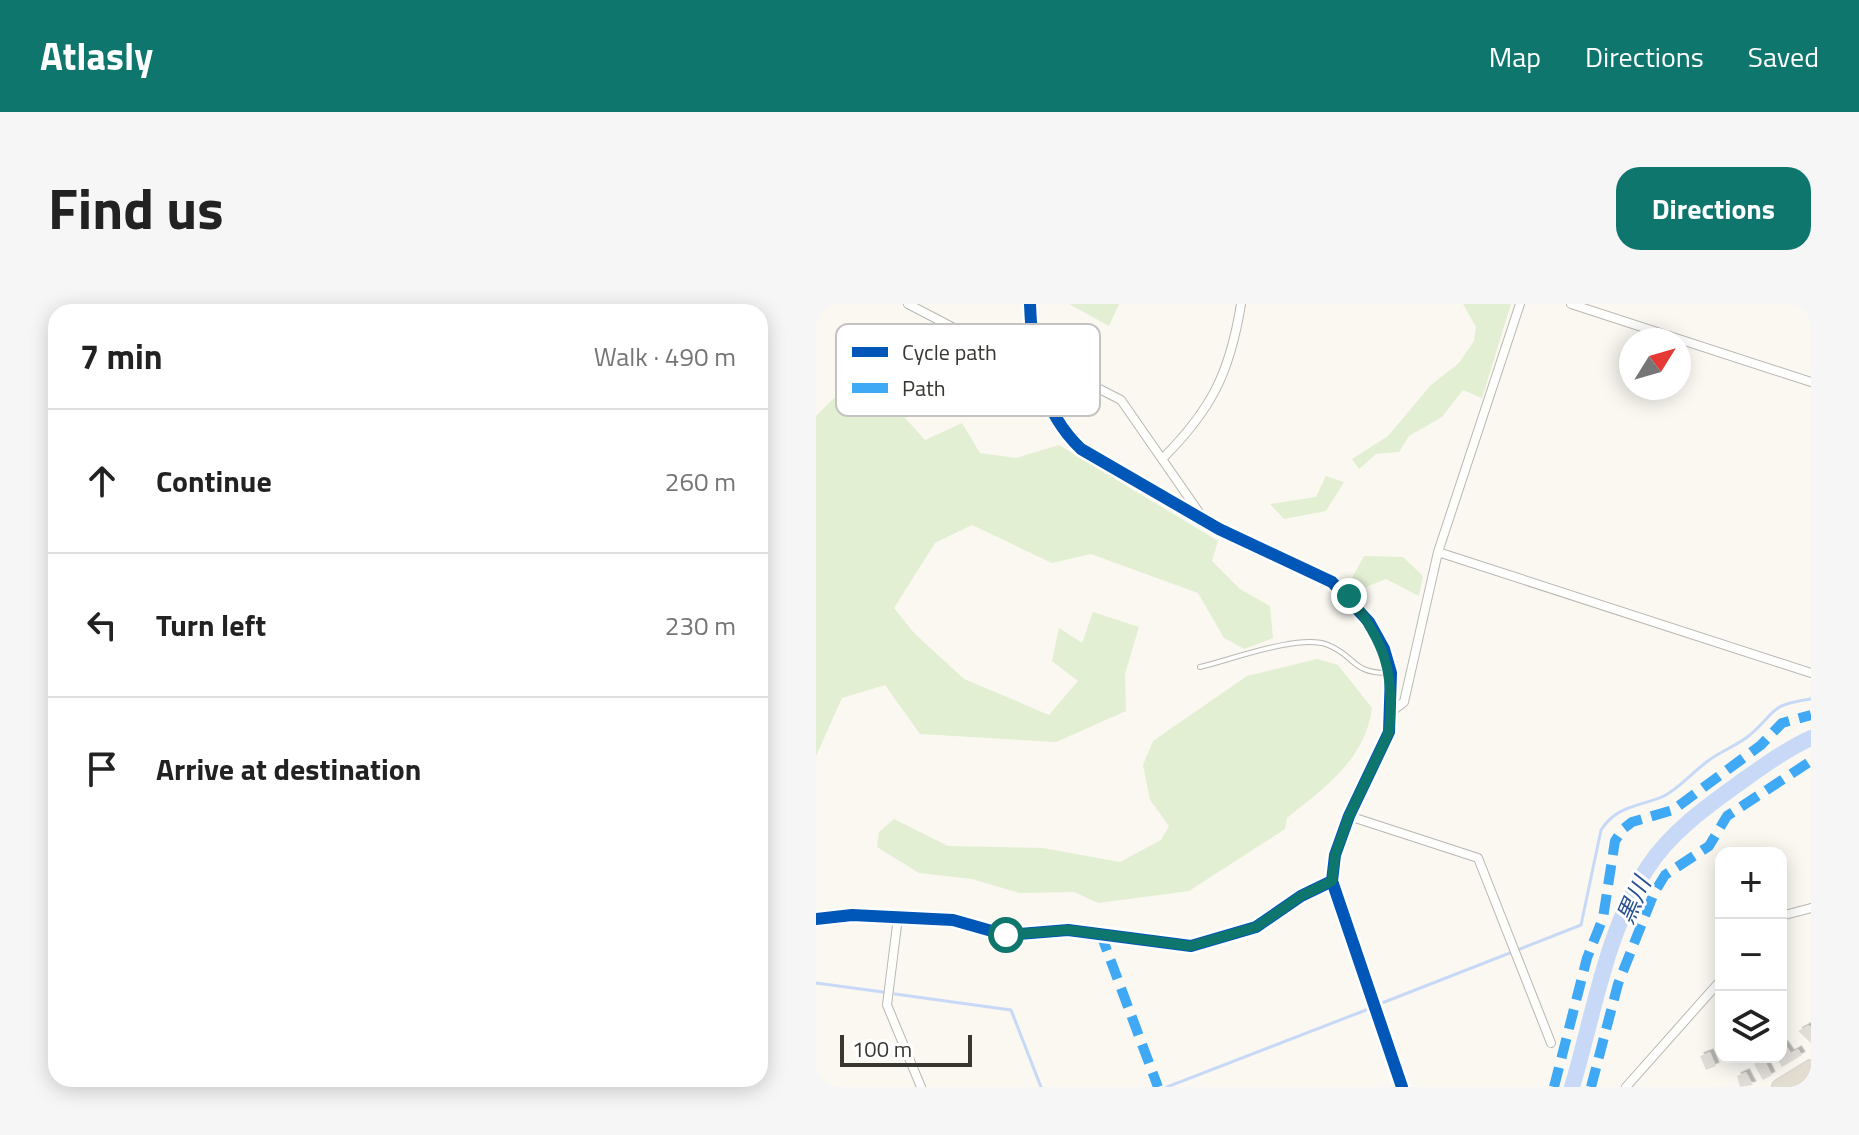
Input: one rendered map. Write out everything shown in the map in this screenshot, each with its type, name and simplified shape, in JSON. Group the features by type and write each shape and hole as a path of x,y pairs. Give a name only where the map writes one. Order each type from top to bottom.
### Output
{"highway":[{"path":"1780,1087 1811,1068"},
{"path":"1800,1087 1811,1081"}],"street":[{"path":"908,304 946,324"},
{"path":"1030,304 1031,324"},
{"path":"1163,458 1201,417 1219,387 1231,361 1241,304"},
{"path":"1391,712 1404,702 1438,552 1520,304"},
{"path":"1571,304 1811,382"},
{"path":"1100,387 1121,400 1205,521"},
{"path":"1054,416 1063,432 1081,449 1205,521 1332,582 1349,596 1384,649 1391,673 1389,732 1349,816 1335,855 1332,881 1402,1087"},
{"path":"1438,552 1811,673"},
{"path":"1349,816 1478,858 1551,1043"},
{"path":"816,919 852,915 953,920 1006,935 1068,930 1191,946 1256,927 1301,896 1332,881"},
{"path":"1787,914 1811,908"},
{"path":"898,917 887,1005 921,1087"},
{"path":"1626,1087 1715,987"}],"lane":[{"path":"1200,667 1306,641 1329,645 1367,673 1391,673"}],"green space":[{"path":"1069,304 1119,304 1109,326"},
{"path":"1463,304 1511,304 1482,398 1463,390 1442,417 1409,436 1399,452 1376,454 1359,469 1352,459 1388,436 1431,385 1459,363 1474,341 1476,327"},
{"path":"836,396 836,416 903,416 925,440 962,423 980,453 1016,458 1059,445 1218,541 1212,561 1240,589 1270,606 1273,638 1244,649 1224,638 1198,593 1091,554 1052,563 972,525 935,543 894,608 914,633 964,679 1049,715 1078,681 1052,661 1059,628 1082,643 1093,612 1139,627 1125,674 1126,711 1056,742 920,734 885,685 842,698 816,756 816,416"},
{"path":"1326,476 1344,482 1326,511 1284,519 1270,504 1316,497"},
{"path":"1364,556 1403,557 1423,576 1419,596 1386,579 1361,589 1352,578"},
{"path":"1317,659 1338,665 1372,708 1361,743 1341,771 1287,818 1285,829 1189,891 1098,903 1074,892 1020,893 972,879 919,873 877,847 879,832 894,819 948,846 1043,848 1120,862 1161,840 1169,826 1150,800 1143,765 1153,741 1247,676"}],"building":[{"path":"1809,1025 1811,1028 1811,1043 1798,1031"},
{"path":"1787,1047 1791,1053 1798,1049 1802,1055 1782,1067 1780,1063 1787,1063"},
{"path":"1710,1052 1716,1066 1706,1070 1700,1056"},
{"path":"1766,1063 1772,1075 1763,1080 1754,1064"},
{"path":"1746,1072 1753,1085 1740,1087 1737,1076"}],"waterway":[{"path":"1382,1003 1581,925 1601,830 1607,822 1621,811 1670,793 1708,761 1750,735 1781,706 1811,699"},
{"name":"黒川","path":"1572,1087 1611,945 1648,867 1667,843 1701,811 1774,759 1811,738"},
{"path":"816,983 883,992"},
{"path":"895,994 1011,1010 1041,1087"},
{"path":"1167,1087 1366,1010"}],"marked path":[{"path":"1554,1087 1587,958 1603,918 1615,841 1623,829 1632,822 1673,810 1761,745 1782,723 1811,715"},
{"path":"1591,1087 1618,984 1654,893 1665,875 1709,846 1727,816 1811,761"},
{"path":"1100,932 1158,1087"}],"cycle path":[{"path":"1030,304 1032,324"},
{"path":"1055,416 1081,449 1219,529 1332,582 1369,622 1384,649 1391,673 1389,732 1349,816 1335,855 1332,881 1402,1087"},
{"path":"816,919 852,915 953,920 1006,935 1068,930 1191,946 1256,927 1301,896 1332,881"}],"route":[{"path":"1006,935 1068,930 1100,932 1171,946 1191,946 1256,927 1301,896 1332,881 1335,855 1349,816 1389,732 1391,712 1391,673 1384,649 1349,596"}]}
